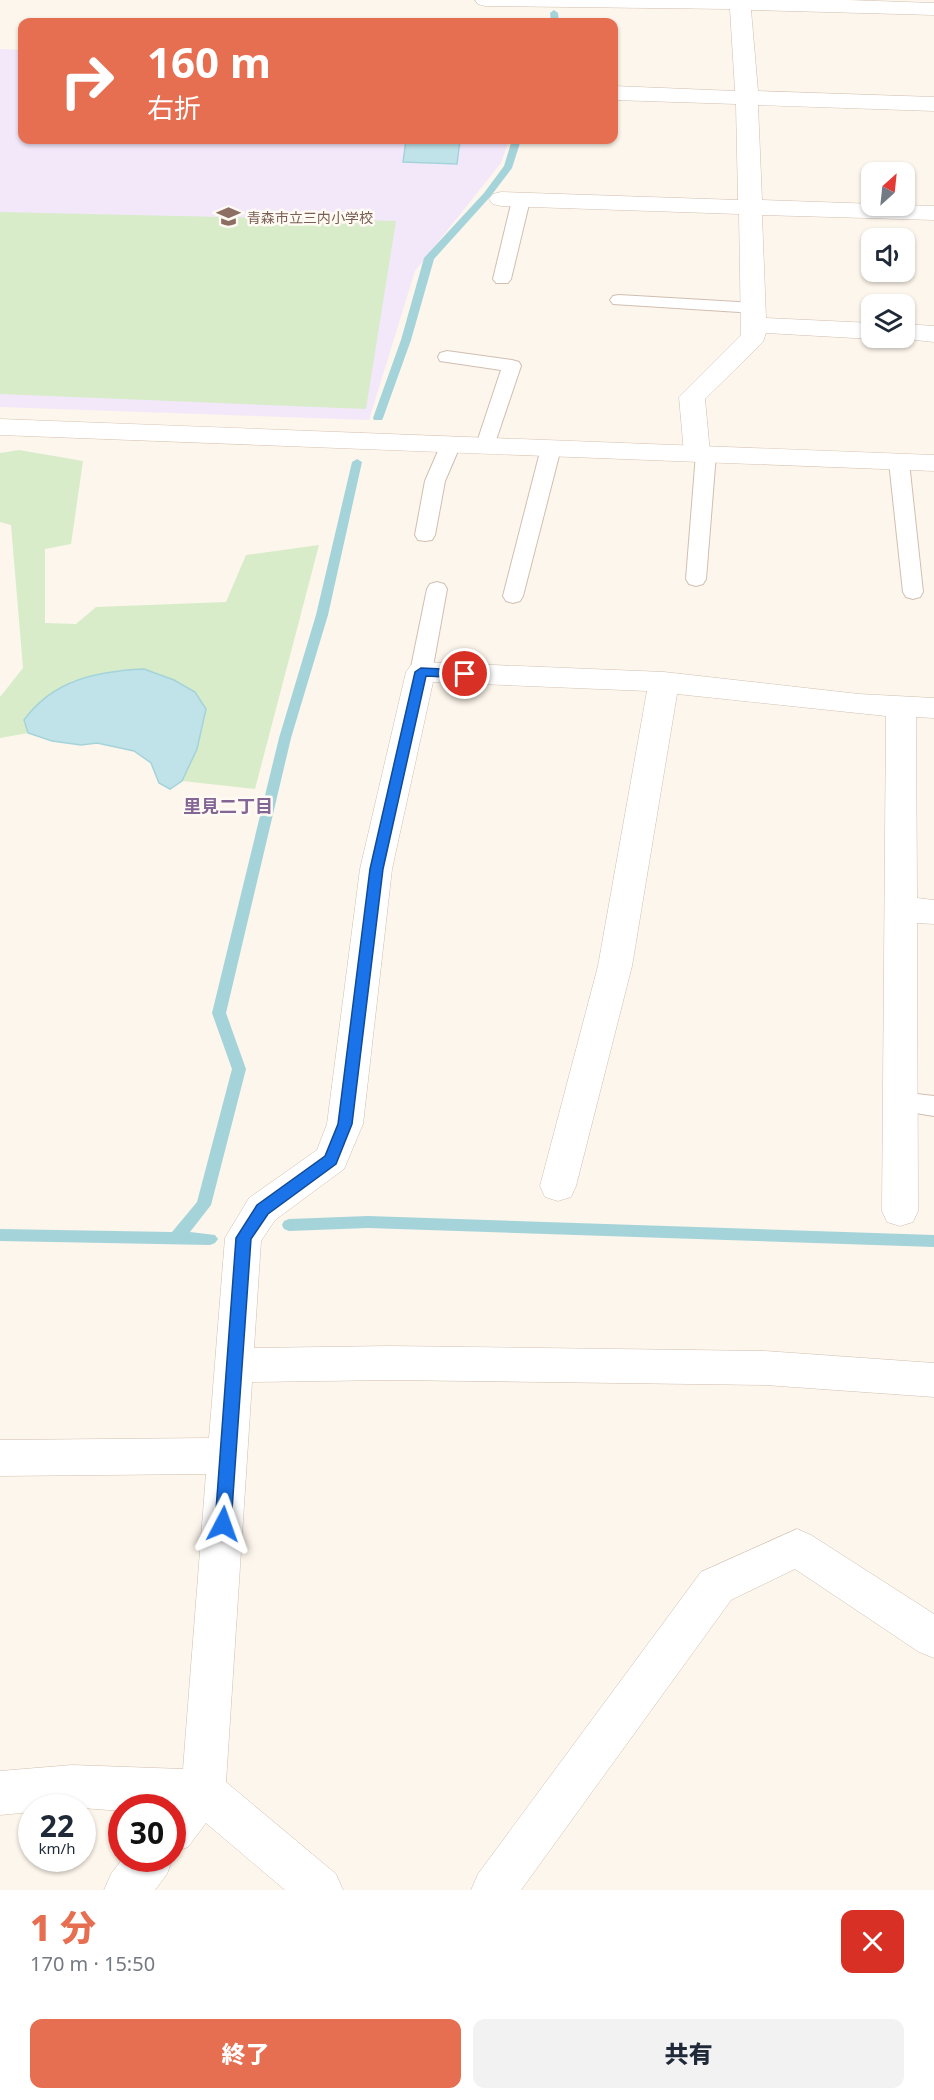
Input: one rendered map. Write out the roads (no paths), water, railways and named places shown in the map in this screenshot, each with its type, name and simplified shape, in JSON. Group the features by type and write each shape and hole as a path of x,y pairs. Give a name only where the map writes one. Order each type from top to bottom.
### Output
{"street":[{"path":"484,0 741,1 934,9"},
{"path":"702,454 692,397 754,337 747,98 741,1"},
{"path":"618,93 934,104"},
{"path":"511,200 934,213"},
{"path":"754,316 861,330"},
{"path":"915,333 934,334"},
{"path":"0,427 934,463"},
{"path":"186,1814 203,1792 243,1238 262,1209 331,1159 345,1124 376,869 421,672 664,682 859,704 934,708"},
{"path":"558,1186 615,966 664,682"},
{"path":"900,1211 901,706"},
{"path":"900,909 934,912"},
{"path":"234,1365 390,1363 765,1368 934,1380"},
{"path":"0,1458 228,1456"},
{"path":"494,1890 716,1586 797,1548 934,1638"},
{"path":"0,1793 72,1787 203,1792 320,1890"},
{"path":"127,1890 140,1872"}],"lane":[{"path":"502,279 511,200"},
{"path":"620,300 754,316"},
{"path":"447,357 512,366 486,445"},
{"path":"425,535 435,481 451,444"},
{"path":"513,596 551,448"},
{"path":"696,579 702,454"},
{"path":"899,462 913,592"},
{"path":"421,672 436,589"},
{"path":"900,1102 934,1106"}],"water":[{"path":"405,144 460,144 457,164 403,162"},
{"path":"144,669 174,680 195,692 206,709 197,749 182,781 170,789 159,783 151,763 134,751 97,743 81,745 52,741 28,733 24,720 48,695 62,687 93,675"}],"waterway":[{"path":"554,13 555,18"},
{"path":"378,418 406,340 429,258 487,195 509,166 515,144"},
{"path":"177,1237 204,1205 239,1069 219,1013 285,738 322,615 357,462"},
{"path":"289,1225 368,1222 934,1241"},
{"path":"0,1235 210,1239"}],"place":[{"name":"青森市立三内小学校","path":"229,217"}],"district":[{"name":"里見二丁目","path":"228,806"}]}
